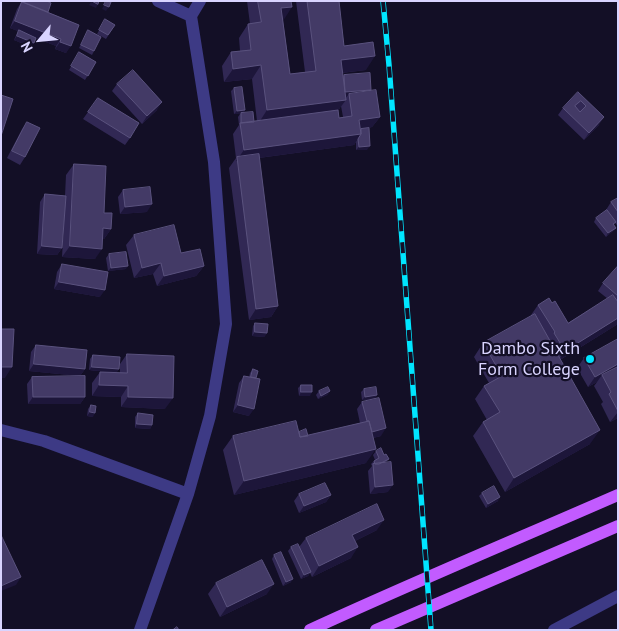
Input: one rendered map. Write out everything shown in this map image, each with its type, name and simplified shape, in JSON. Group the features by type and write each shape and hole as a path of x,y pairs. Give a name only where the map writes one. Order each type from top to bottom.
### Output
{"main road":[{"path":"310,630 618,495"},
{"path":"376,630 618,526"}],"street":[{"path":"158,1 191,16"},
{"path":"140,630 188,494 210,416 226,324 214,162 191,16 200,1"},
{"path":"1,430 44,441 188,494"},
{"path":"554,630 618,596"}],"building":[{"path":"24,1 47,1 51,3 48,12"},
{"path":"106,1 111,2 109,7 104,5"},
{"path":"258,1 291,1 292,7 281,8 290,74 316,71 307,1 339,1 344,46 373,42 375,56 341,60 346,100 267,110 261,65 233,69 231,52 251,50 248,24 261,22"},
{"path":"22,2 79,25 71,46 60,42 61,39 15,21"},
{"path":"105,19 115,25 108,35 99,30"},
{"path":"19,30 36,38 34,43 17,36"},
{"path":"88,30 101,37 94,51 81,45"},
{"path":"79,52 96,62 88,76 71,66"},
{"path":"133,70 162,102 147,116 117,84"},
{"path":"370,73 371,90 345,92 344,75"},
{"path":"242,87 245,110 237,111 234,88"},
{"path":"376,90 380,117 359,120 361,134 244,150 240,123 338,110 339,118 352,116 349,94"},
{"path":"578,92 604,117 589,133 563,108","holes":["581,101 586,106 580,112 575,106"]},
{"path":"1,95 13,99 1,136"},
{"path":"98,98 139,123 130,138 88,112"},
{"path":"253,112 254,122 241,123 241,113"},
{"path":"27,122 40,128 25,157 12,151"},
{"path":"369,128 370,146 359,147 358,139 361,129"},
{"path":"259,154 278,306 256,309 237,157"},
{"path":"74,164 106,166 104,213 112,213 111,229 103,228 102,249 70,246"},
{"path":"150,187 152,204 125,207 123,190"},
{"path":"45,194 66,196 62,248 42,246"},
{"path":"618,198 618,212 611,202"},
{"path":"607,210 616,222 613,224 616,228 608,233 596,218"},
{"path":"174,225 181,253 200,249 204,266 164,276 161,263 142,268 134,235"},
{"path":"126,252 128,266 111,268 109,254"},
{"path":"62,264 108,272 105,290 59,282"},
{"path":"618,266 618,296 603,283"},
{"path":"613,295 618,302 618,318 565,351 538,305 549,298 552,303 555,301 568,323"},
{"path":"535,314 600,430 514,478 483,422 500,412 484,386 502,376 483,343"},
{"path":"255,323 268,324 267,333 255,332"},
{"path":"1,329 14,329 12,367 1,367"},
{"path":"618,339 618,364 595,377 584,358"},
{"path":"36,345 87,350 85,369 34,364"},
{"path":"127,354 174,356 173,398 128,397 128,386 99,385 100,372 127,373"},
{"path":"93,355 120,357 119,369 92,367"},
{"path":"618,367 618,411 602,375"},
{"path":"253,369 258,371 256,378 251,377"},
{"path":"85,376 85,397 33,397 32,377"},
{"path":"244,376 260,379 254,409 238,405"},
{"path":"301,385 312,385 312,392 301,392"},
{"path":"328,387 330,391 321,396 319,391"},
{"path":"376,387 377,395 365,397 364,389"},
{"path":"379,398 386,428 372,432 362,402"},
{"path":"91,405 96,406 95,413 90,412"},
{"path":"138,413 153,415 152,425 137,424"},
{"path":"296,421 300,437 369,421 376,449 244,481 233,436"},
{"path":"306,429 308,436 300,437 299,432"},
{"path":"381,448 384,455 386,454 389,459 375,464 374,461 379,458 376,451"},
{"path":"391,462 393,485 375,487 373,464"},
{"path":"325,483 331,495 304,506 299,494"},
{"path":"494,486 500,497 488,504 482,493"},
{"path":"377,504 384,520 352,535 358,547 319,566 306,538"},
{"path":"1,535 21,577 1,586"},
{"path":"298,544 311,572 304,575 291,547"},
{"path":"281,552 293,579 286,582 274,555"},
{"path":"262,560 274,584 227,607 216,583"}],"railway":[{"path":"383,1 431,630"}],"place":[{"name":"Dambo Sixth Form College","path":"590,359"}]}
